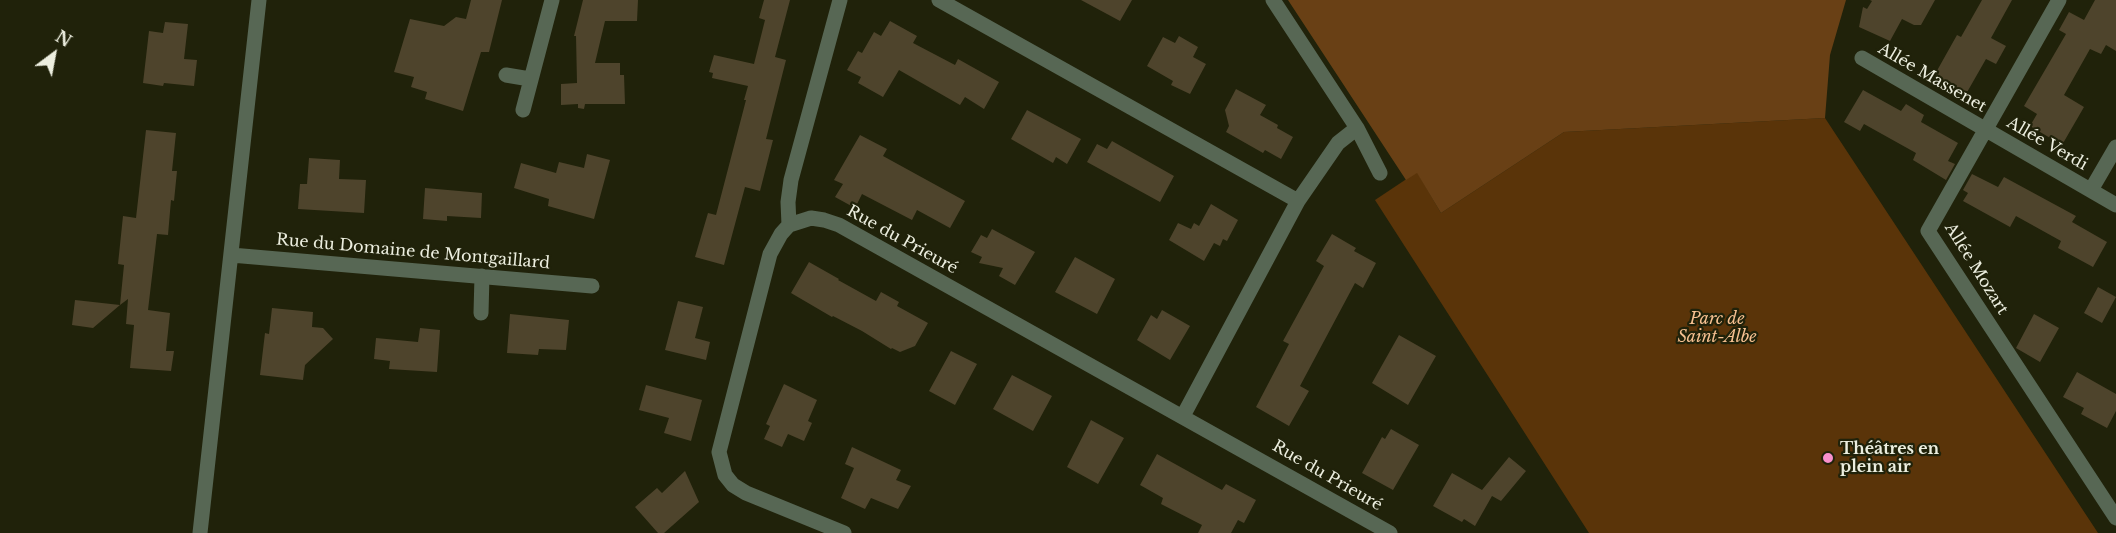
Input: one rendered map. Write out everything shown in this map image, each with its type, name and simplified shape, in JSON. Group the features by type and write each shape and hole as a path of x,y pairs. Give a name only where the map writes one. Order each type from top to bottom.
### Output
{"street":[{"path":"201,533 259,0"},
{"path":"523,110 552,0"},
{"path":"840,0 791,180 788,202 789,225 775,244 767,266 719,452 725,475 733,485 746,493 844,533"},
{"path":"939,0 1298,201"},
{"path":"1273,0 1357,128 1380,173"},
{"name":"Allée Mozart","path":"2059,0 1928,231 2116,518"},
{"name":"Allée Massenet","path":"1862,58 1984,129"},
{"path":"506,75 530,80"},
{"path":"1183,416 1298,201 1338,143 1357,128"},
{"name":"Allée Verdi","path":"1984,129 2116,205"},
{"name":"Allée Verdi","path":"2091,190 2116,147"},
{"name":"Rue du Prieuré","path":"789,225 811,218 839,225 1390,533"},
{"name":"Rue du Domaine de Montgaillard","path":"231,255 592,286"},
{"path":"481,313 482,276"}],"green space":[{"name":"Parc de Saint-Albe","path":"1825,118 2098,533 1589,533 1375,200 1417,172 1441,213 1564,132"}],"shaded area":[{"path":"1288,0 1846,0 1830,55 1825,118 1564,132 1441,213 1417,173 1406,180"}],"building":[{"path":"471,0 502,0 489,52 481,52 463,111 425,99 427,92 411,87 414,77 394,72 410,19 444,26 456,17 466,19"},
{"path":"583,0 638,0 637,21 605,21 595,63 620,63 620,75 624,75 625,104 585,104 584,109 578,108 578,104 561,105 561,84 577,83 576,36 574,36"},
{"path":"764,0 790,0 775,57 786,60 766,139 773,140 760,191 745,187 724,265 695,257 708,213 716,215 748,86 712,78 713,73 709,72 714,55 754,64 765,20 759,18"},
{"path":"1081,0 1132,0 1120,21"},
{"path":"1870,0 1935,0 1921,25 1914,25 1902,19 1890,41 1859,27 1863,7 1867,9 1872,1"},
{"path":"1982,0 2012,0 1991,38 2006,46 1996,64 1986,59 1966,94 1934,76 1957,35 1961,37"},
{"path":"2095,0 2116,0 2116,51 2106,45 2101,54 2090,49 2064,95 2084,107 2062,145 2030,126 2037,114 2024,106 2066,34 2059,30 2069,12 2084,20"},
{"path":"890,21 917,36 913,43 955,65 958,59 999,82 984,109 965,97 960,105 899,70 883,97 858,83 861,77 847,70 858,51 862,53 874,32 881,36"},
{"path":"165,22 188,24 184,59 197,60 194,86 164,83 163,86 143,83 149,31 163,33"},
{"path":"1179,36 1198,47 1193,57 1206,64 1190,94 1171,85 1173,81 1147,66 1163,37 1175,43"},
{"path":"1236,89 1266,105 1260,115 1293,137 1281,159 1265,150 1263,153 1226,132 1229,126 1225,110"},
{"path":"1863,90 1901,111 1906,104 1924,115 1921,122 1958,143 1948,161 1955,164 1946,180 1913,160 1916,153 1864,124 1860,131 1844,122"},
{"path":"1027,110 1081,139 1067,164 1056,157 1053,163 1011,139"},
{"path":"146,130 176,133 172,171 177,171 174,201 171,200 168,235 157,234 148,310 170,313 166,351 174,351 171,371 130,368 134,325 126,324 128,299 120,305 124,265 118,264 123,216 136,218"},
{"path":"860,135 887,149 883,156 965,201 950,228 917,210 912,220 862,194 855,208 835,197 843,184 834,180"},
{"path":"1112,141 1174,176 1160,202 1087,162 1097,144 1107,149"},
{"path":"587,154 610,160 594,219 548,206 549,199 514,188 521,163 556,173 559,162 584,168"},
{"path":"309,158 340,160 339,179 366,180 364,213 298,209 300,184 307,184"},
{"path":"1972,174 1998,187 2004,177 2076,216 2072,222 2107,242 2093,267 2058,248 2061,241 2016,216 2010,227 1963,201 1968,193 1963,190"},
{"path":"425,188 482,193 481,218 447,216 447,221 423,219"},
{"path":"1211,204 1238,220 1227,241 1223,239 1220,246 1214,243 1204,261 1169,240 1178,223 1191,229 1194,223 1199,226"},
{"path":"992,229 1035,252 1015,285 999,276 1003,268 979,263 982,257 971,252 981,235 987,238"},
{"path":"1332,234 1356,248 1354,251 1376,263 1363,288 1355,283 1300,386 1309,391 1289,426 1256,407 1289,344 1283,341 1324,266 1316,261"},
{"path":"1075,257 1115,279 1097,314 1055,292"},
{"path":"809,262 876,301 881,292 899,302 897,306 928,323 915,346 900,352 891,349 791,293"},
{"path":"2098,287 2116,297 2102,323 2084,313"},
{"path":"75,300 120,305 93,328 72,325"},
{"path":"678,301 703,307 695,338 710,342 706,360 665,350"},
{"path":"272,308 313,312 312,327 323,328 333,339 305,365 303,380 260,375 265,333 269,334"},
{"path":"1162,310 1190,326 1170,360 1137,340 1151,315 1157,319"},
{"path":"510,314 569,320 566,350 539,349 538,355 507,353"},
{"path":"2034,314 2059,328 2040,362 2016,348"},
{"path":"420,328 440,330 437,372 389,369 390,361 374,359 376,338 418,342"},
{"path":"1399,335 1436,356 1408,405 1372,383"},
{"path":"951,351 977,364 955,405 929,391"},
{"path":"2077,372 2116,394 2116,411 2107,428 2081,414 2084,408 2063,397"},
{"path":"1012,375 1052,396 1033,431 993,409"},
{"path":"784,384 817,400 808,421 812,423 804,441 788,434 782,447 764,439 770,426 766,424"},
{"path":"646,385 702,400 691,441 664,433 669,418 639,410"},
{"path":"1091,420 1124,438 1098,484 1067,467"},
{"path":"1391,429 1419,445 1393,490 1362,473 1382,437 1385,439"},
{"path":"852,447 901,470 896,480 911,486 898,509 871,498 865,509 841,498 854,468 845,464"},
{"path":"1157,454 1222,490 1226,484 1256,500 1244,523 1238,520 1231,533 1198,533 1202,525 1161,504 1163,498 1140,485"},
{"path":"1509,457 1526,471 1501,501 1492,496 1475,526 1464,519 1462,522 1433,506 1452,473 1482,490"},
{"path":"685,471 699,502 664,533 658,533 635,507 657,488 662,493"}],"place":[{"name":"Théâtres en plein air","path":"1828,458"}]}
